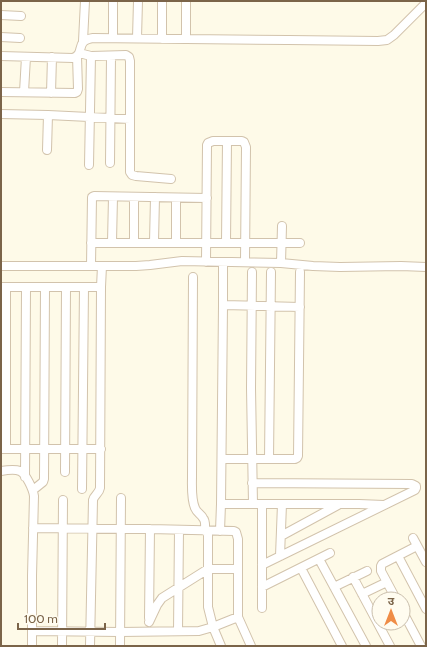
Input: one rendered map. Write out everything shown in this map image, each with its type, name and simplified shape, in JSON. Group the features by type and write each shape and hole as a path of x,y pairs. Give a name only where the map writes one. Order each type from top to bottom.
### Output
{"street":[{"path":"1,92 72,94 77,92 78,55 83,41 85,1"},
{"path":"113,1 113,38"},
{"path":"137,38 138,1"},
{"path":"162,1 162,39"},
{"path":"186,1 186,39"},
{"path":"83,41 93,38 387,40 394,35 426,2"},
{"path":"1,15 21,16"},
{"path":"1,37 20,38"},
{"path":"1,56 73,58 78,55 126,55 129,57 130,172 132,175 136,176 171,179"},
{"path":"90,165 91,56"},
{"path":"110,163 111,56"},
{"path":"24,92 26,57"},
{"path":"51,93 52,57"},
{"path":"1,114 130,119"},
{"path":"47,150 48,115"},
{"path":"206,262 207,146 213,141 242,141 246,144 245,262"},
{"path":"226,242 227,141"},
{"path":"91,266 92,197 207,198"},
{"path":"112,242 113,197"},
{"path":"134,197 134,242"},
{"path":"154,242 155,197"},
{"path":"176,198 176,242"},
{"path":"281,263 282,226"},
{"path":"91,242 300,243"},
{"path":"1,266 150,265 182,261 281,263 340,267 426,267"},
{"path":"220,531 223,262"},
{"path":"90,646 93,500 94,497 100,492 102,266"},
{"path":"252,272 252,504"},
{"path":"269,459 271,272"},
{"path":"222,459 295,459 298,456 300,272"},
{"path":"193,277 192,476 194,504 197,513 205,520 207,531 208,607 213,627 221,646"},
{"path":"101,287 4,287 4,449 101,449"},
{"path":"33,490 43,482 45,450 45,287"},
{"path":"65,472 66,287"},
{"path":"82,489 84,287"},
{"path":"26,288 26,477"},
{"path":"223,305 300,307"},
{"path":"1,471 18,471 22,473 33,490 32,646"},
{"path":"252,483 412,484 416,486 415,490 262,565"},
{"path":"120,646 121,498"},
{"path":"62,646 63,500"},
{"path":"221,504 385,505"},
{"path":"262,504 262,608"},
{"path":"280,556 282,504"},
{"path":"281,536 338,504"},
{"path":"33,528 121,528 236,532 238,535 238,617 251,646"},
{"path":"149,631 150,529"},
{"path":"178,631 179,530"},
{"path":"392,591 380,568 382,564 398,556 415,542 426,562"},
{"path":"262,587 330,553"},
{"path":"398,556 426,609"},
{"path":"320,559 366,646"},
{"path":"301,568 342,646"},
{"path":"149,622 162,598 208,569 237,569"},
{"path":"334,587 367,571"},
{"path":"353,577 362,594 371,605"},
{"path":"362,594 387,582"},
{"path":"32,631 199,631 238,617"},
{"path":"411,627 421,646"},
{"path":"384,631 390,646"}]}
